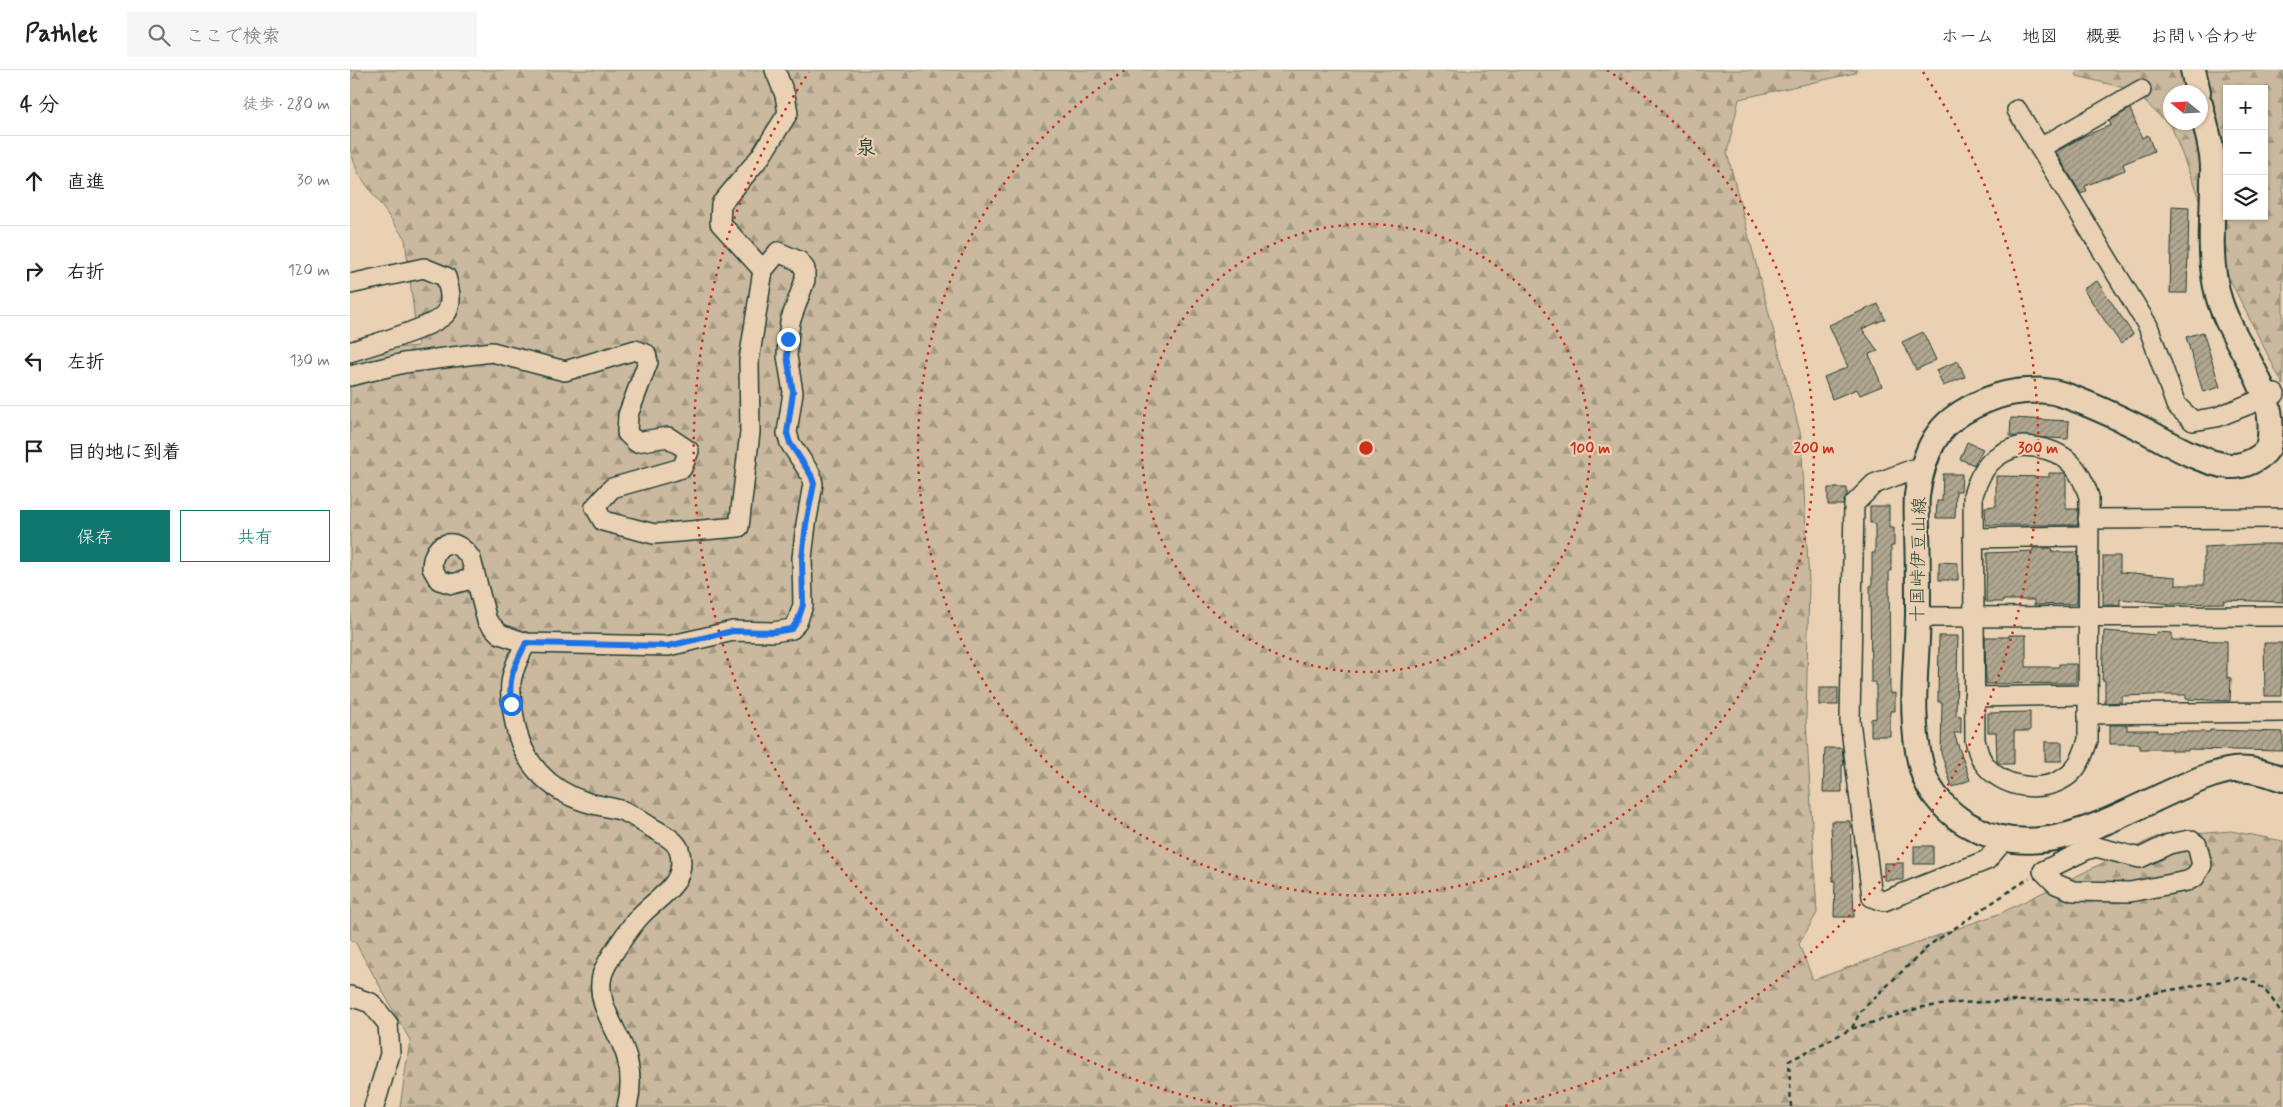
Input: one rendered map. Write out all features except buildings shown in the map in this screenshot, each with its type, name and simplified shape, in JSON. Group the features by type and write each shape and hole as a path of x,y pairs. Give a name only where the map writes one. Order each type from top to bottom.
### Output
{"main road":[{"path":"2193,70 2196,85"},
{"name":"十国峠伊豆山線","path":"2206,130 2213,164 2212,256 2218,297 2233,329 2275,394 2278,412 2276,428 2267,449 2258,459 2231,466 2193,456 2127,422 2064,395 2041,389 2005,393 1965,410 1940,432 1924,465 1917,496 1918,617 1914,729 1923,773 1940,803 1973,828 2005,839 2037,842 2093,837 2207,776 2235,770 2276,772"}],"street":[{"path":"763,270 720,223 721,204 761,156 788,113 785,95 775,70"},
{"path":"2040,148 2141,90"},
{"path":"2017,110 2148,326 2176,404 2193,421 2217,417 2275,394"},
{"path":"350,376 404,364 492,352 565,371 635,350 646,354 648,362 628,415 627,433 636,442 668,437 689,451 682,468 612,488 595,507 603,521 654,534 739,527 750,432 749,361 763,270 778,252 799,261 805,269 805,280 790,322 787,356 793,392 787,433 790,443 811,475 814,484 802,558 803,605 798,620 792,629 773,632 733,631 668,646 526,643 500,634 487,621 475,578"},
{"path":"350,284 424,268 446,277 451,294 447,311 435,323 350,352"},
{"path":"2022,446 2038,446 2054,451 2067,459 2085,484 2089,497 2088,740 2082,758 2070,774 2041,786 2023,787 2000,777 1983,762 1975,740 1973,538 1972,495 1978,477 1992,460 2007,449 2022,446"},
{"path":"1924,465 1874,484 1854,504 1850,721 1872,897 1884,901 1987,860 2005,839"},
{"path":"1973,538 2088,528 2283,518"},
{"path":"1918,617 2283,616"},
{"path":"526,643 512,672 510,690 517,737 532,765 549,782 572,797 624,812 669,838 678,847 680,853 680,871 675,883 633,924 606,966 602,977 601,994 627,1058 630,1082 627,1107"},
{"path":"1974,697 2283,712"},
{"path":"2093,837 2140,858 2169,844 2190,840 2197,845 2202,865 2195,877 2187,881 2130,892 2066,889 2051,880 2043,871 2086,850 2093,837"},
{"path":"350,996 371,1003 388,1024 390,1054 374,1107"}],"path":[{"path":"1851,1029 1860,1012 1931,944 1966,919 2043,871"},
{"path":"1791,1107 1789,1061 1851,1029 1923,1007 1958,1003 2132,997 2239,978 2262,986 2283,1015"}],"green space":[{"path":"350,70 1857,70 1855,73 1739,99 1727,153 1801,436 1809,583 1806,720 1817,913 1799,944 1813,980 2001,913 2156,837 2231,831 2283,841 2283,1107 400,1107 410,1040 355,942 350,940 350,352 418,346 405,239 358,173 350,150"},
{"path":"2076,70 2283,70 2283,385 2230,280 2173,130 2208,130 2208,85 2163,85 2163,119 2133,90 2077,76"}],"district":[{"name":"泉","path":"866,147"}],"route":[{"path":"511,704 512,672 526,643 668,646 733,631 773,632 792,629 798,620 803,605 802,558 814,484 811,475 790,443 787,433 793,392 787,356 788,339"}]}
